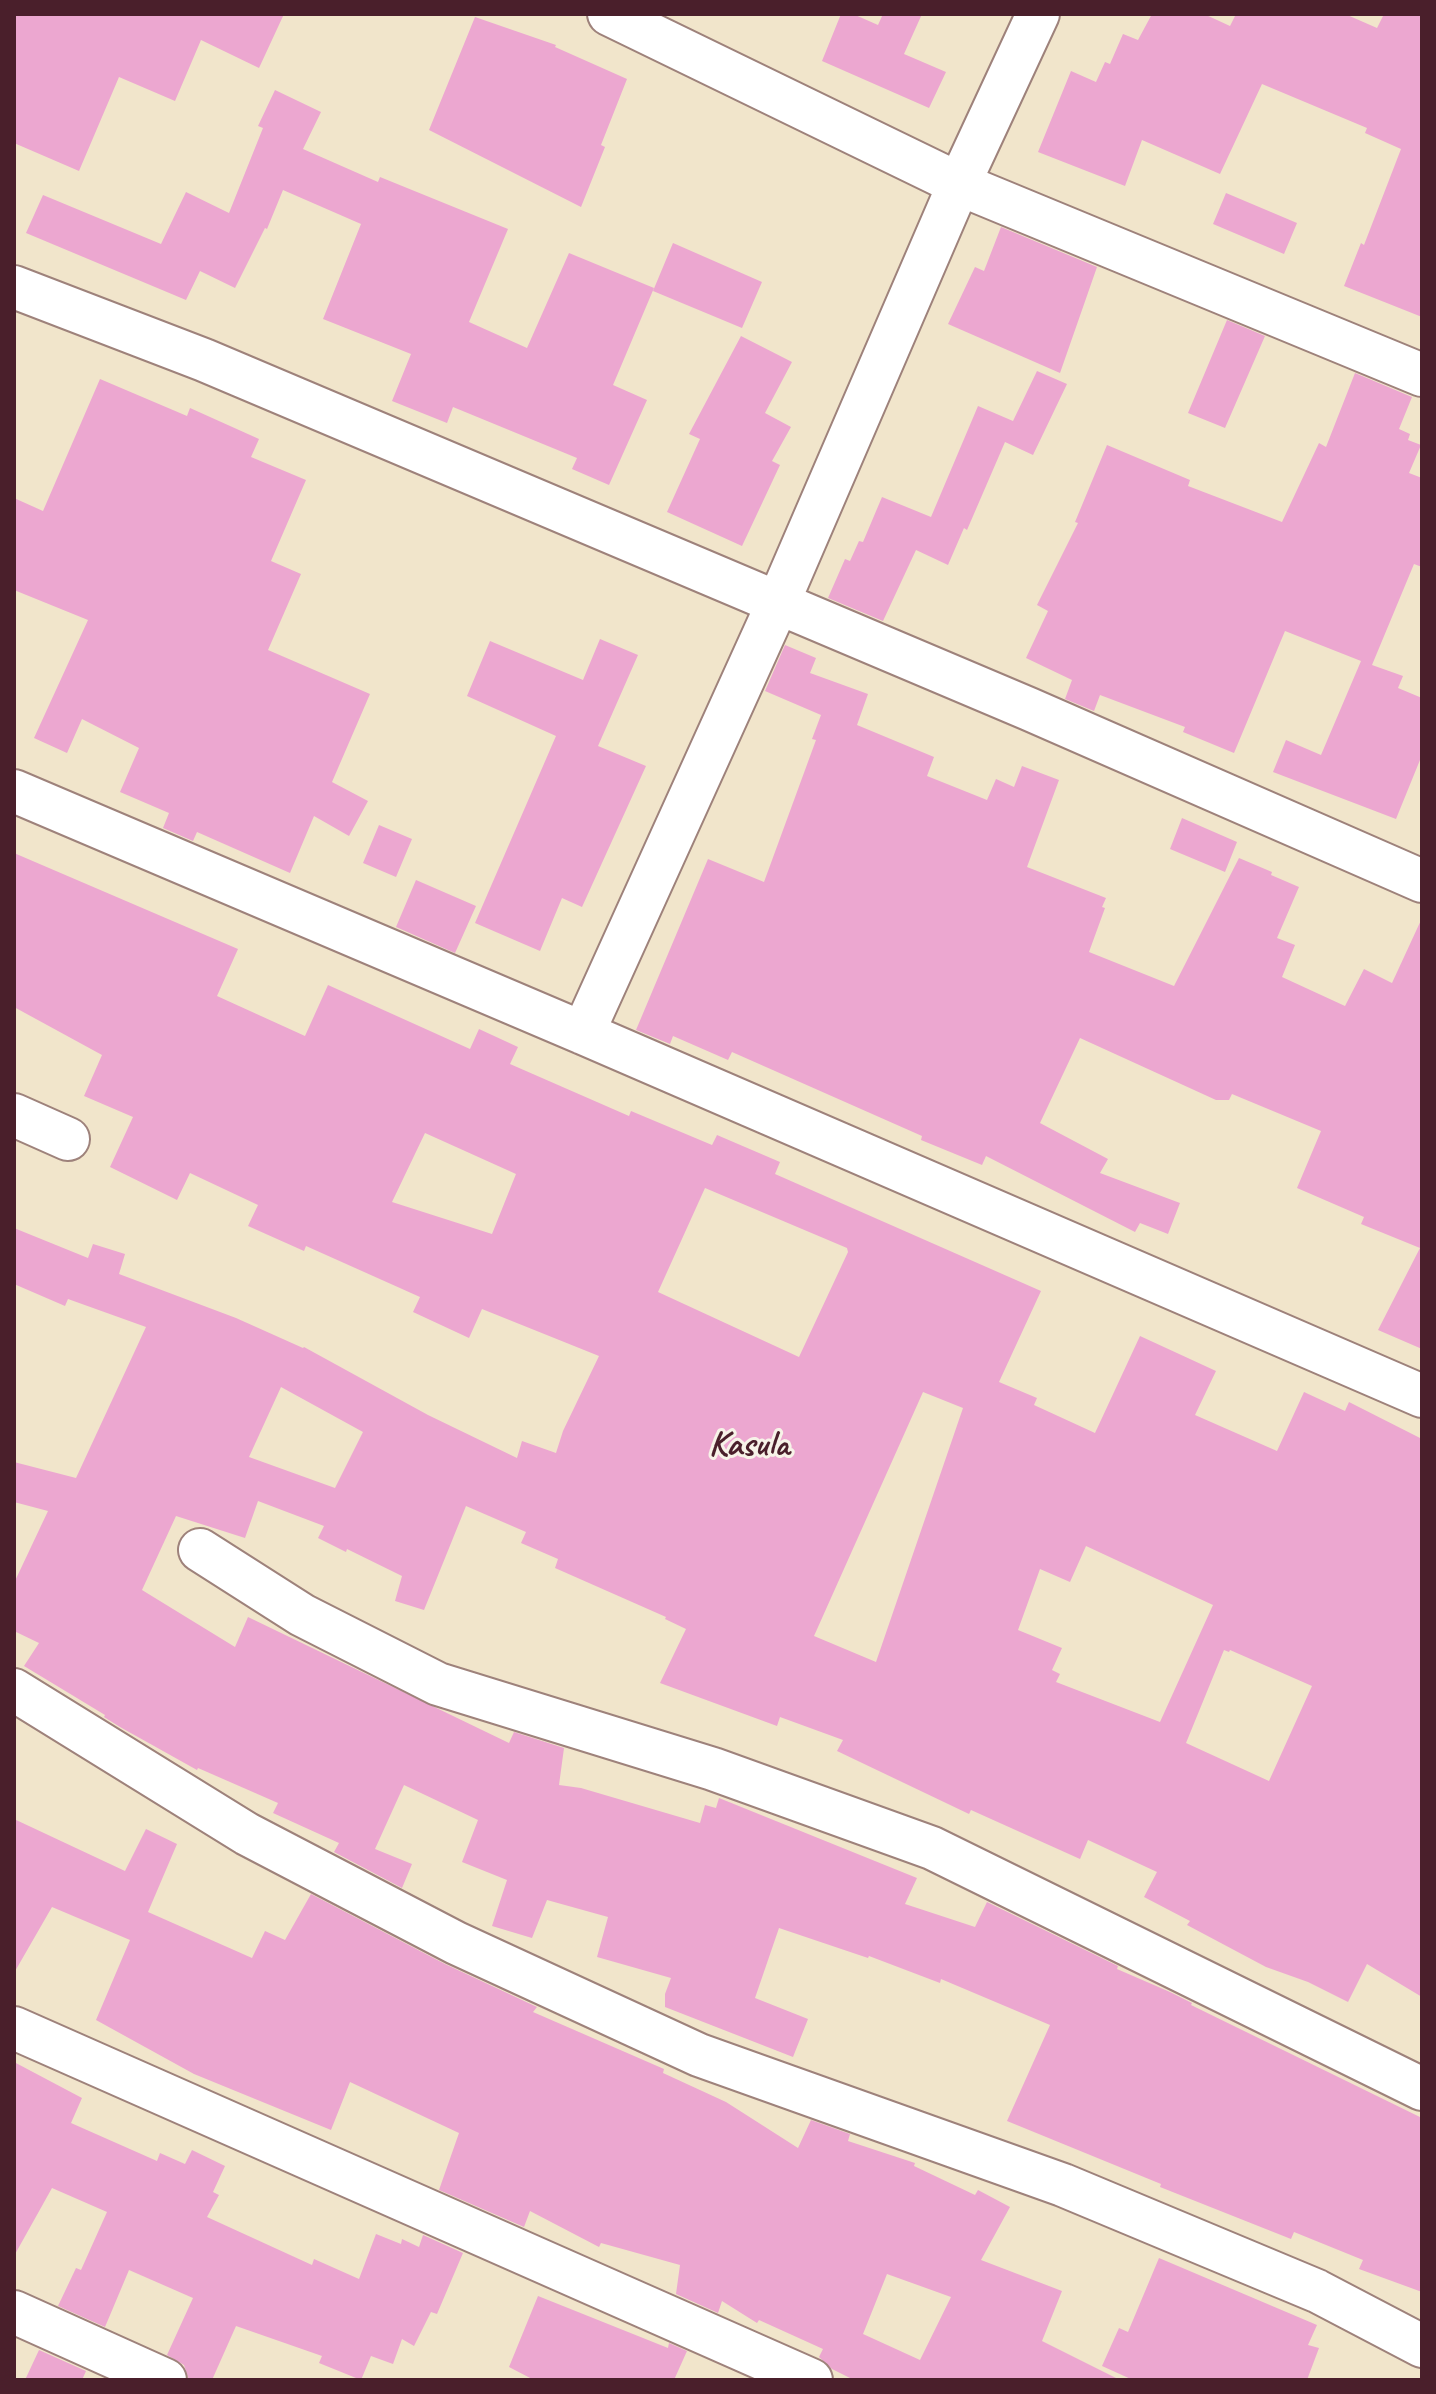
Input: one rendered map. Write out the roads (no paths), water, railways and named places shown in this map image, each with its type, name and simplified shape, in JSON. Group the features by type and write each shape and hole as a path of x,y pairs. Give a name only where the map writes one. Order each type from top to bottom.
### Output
{"street":[{"path":"609,14 959,184 1422,375"},
{"path":"583,1033 778,603 959,184 1038,14"},
{"path":"14,287 204,360 1016,703 1422,881"},
{"path":"14,791 1422,1396"},
{"path":"14,1115 68,1139"},
{"path":"200,1550 302,1615 438,1684 713,1769 932,1848 1422,2089"},
{"path":"14,1690 247,1834 456,1943 699,2055 1063,2185 1317,2291 1422,2346"},
{"path":"14,2028 811,2380"},
{"path":"14,2312 165,2380"}],"district":[{"name":"Kasula","path":"749,1446"}]}
